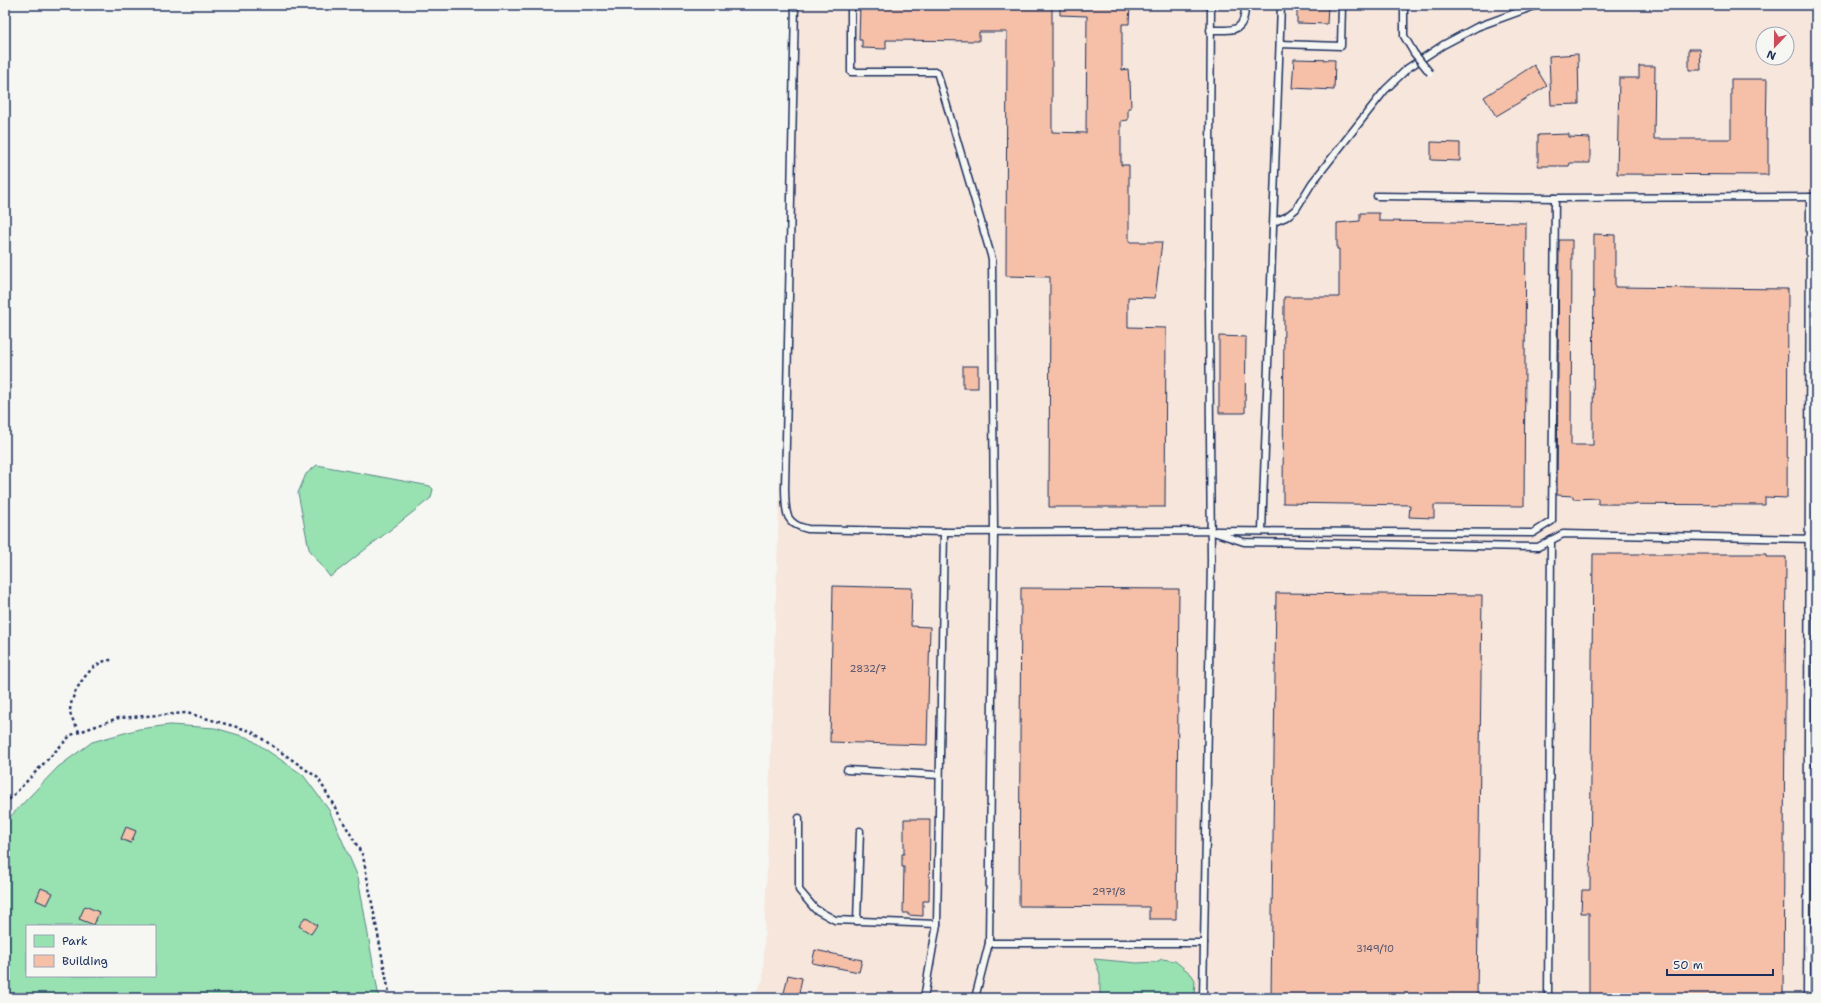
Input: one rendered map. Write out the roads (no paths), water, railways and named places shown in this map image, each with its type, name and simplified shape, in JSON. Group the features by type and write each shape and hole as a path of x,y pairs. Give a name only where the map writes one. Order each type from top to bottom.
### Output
{"lane":[{"path":"795,5 785,489 786,512 790,521 794,525 808,529 944,532 1262,531 1533,533 1552,521 1555,198"},
{"path":"851,5 851,72 937,72 992,259 994,532 989,943 975,998"},
{"path":"1203,998 1210,531 1209,297 1211,5"},
{"path":"1210,30 1230,30 1241,26 1244,21 1245,5"},
{"path":"1262,531 1282,5"},
{"path":"1280,44 1341,46 1342,5"},
{"path":"1404,5 1404,36 1414,53 1430,72"},
{"path":"1274,222 1286,217 1296,210 1312,183 1385,90 1408,68 1443,45 1477,27 1537,5"},
{"path":"1377,196 1555,198 1813,197 1809,539 1807,998"},
{"path":"1210,531 1244,542 1538,547 1563,534 1816,539"},
{"path":"924,998 937,924 944,532"},
{"path":"1548,998 1551,540"},
{"path":"846,770 939,775"},
{"path":"799,818 799,890 815,909 835,920 937,924"},
{"path":"858,921 860,831"},
{"path":"989,943 1204,943"}]}
